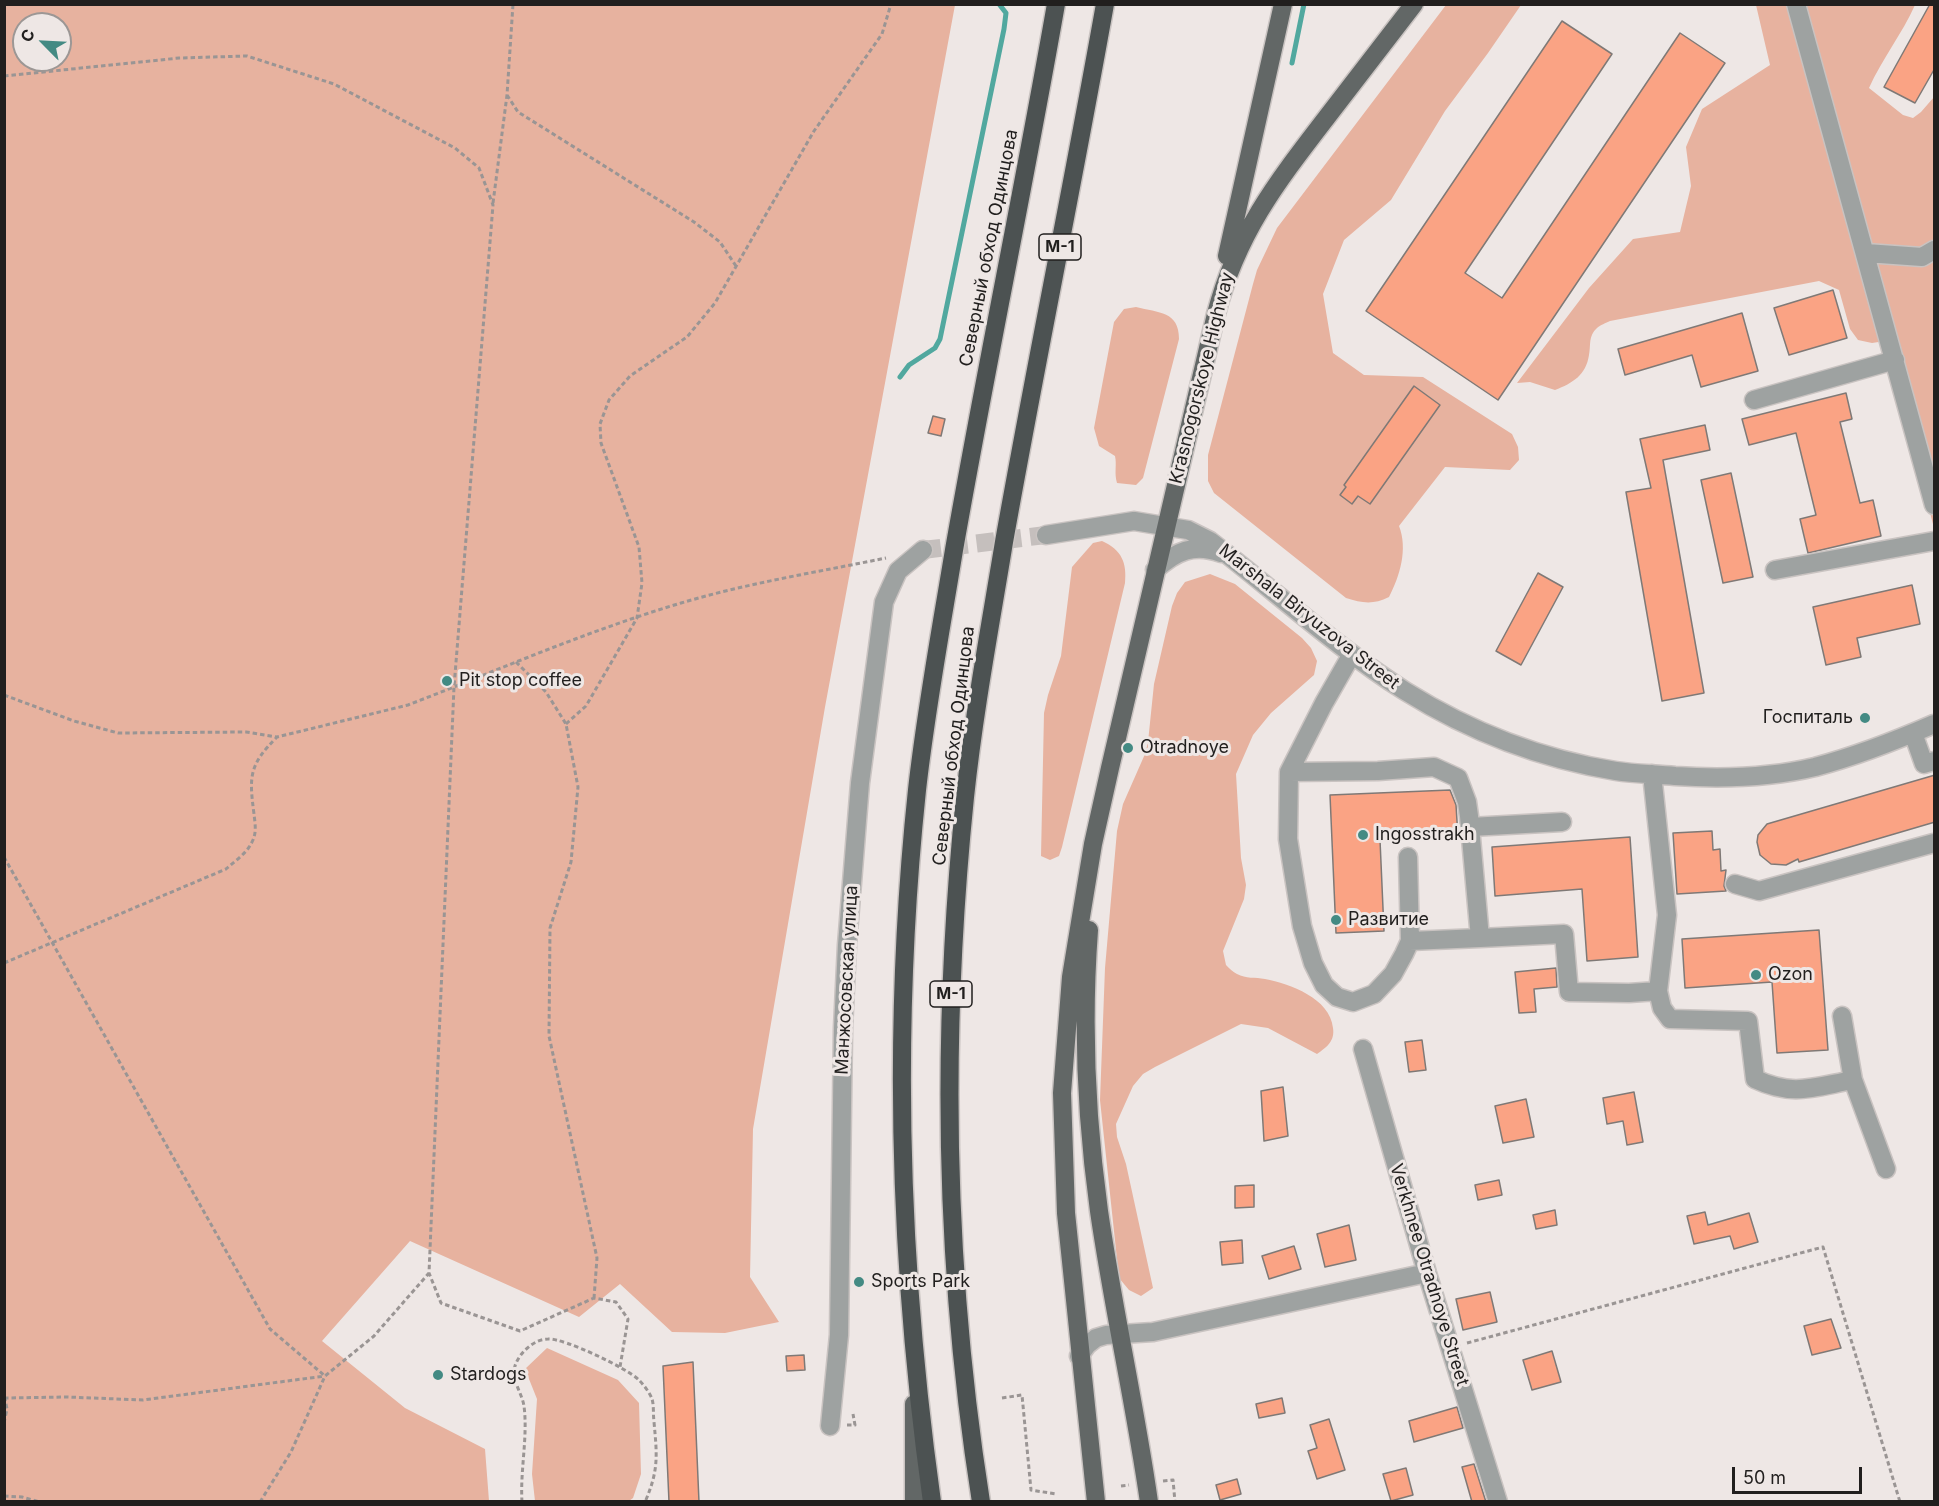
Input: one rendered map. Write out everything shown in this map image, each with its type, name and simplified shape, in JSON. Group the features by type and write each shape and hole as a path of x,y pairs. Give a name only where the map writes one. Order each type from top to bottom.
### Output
{"highway":[{"name":"Северный обход Одинцова","path":"932,1502 913,1346 904,1222 902,1028 905,948 917,791 928,704 966,481 1056,4"},
{"name":"Северный обход Одинцова","path":"981,1502 961,1341 952,1184 950,1028 960,851 974,721 1013,490 1105,4"}],"main road":[{"path":"1216,314 1283,4"},
{"name":"Krasnogorskoye Highway","path":"1110,768 1216,314 1230,266 1257,214 1294,160 1414,4"},
{"path":"1110,768 1098,845 1090,922 1084,1036 1101,1223 1149,1502"},
{"path":"1096,1502 1079,1356 1066,1213 1062,1093 1071,977 1093,844 1110,768"},
{"path":"913,1346 914,1502"}],"street":[{"path":"1796,4 1935,505"},
{"path":"1866,253 1922,257 1935,250"},
{"path":"1754,400 1895,360"},
{"path":"1046,535 1134,521 1166,525"},
{"name":"Marshala Biryuzova Street","path":"1166,525 1188,530 1210,541 1352,654 1403,690 1440,712 1486,734 1543,754 1616,771 1706,778 1767,775 1814,767 1885,746 1935,724"},
{"path":"1775,570 1935,541"},
{"path":"1155,570 1169,558 1183,551 1195,549 1208,549 1235,561"},
{"name":"Манжосовская улица","path":"830,1425 839,1335 843,1028 860,783 884,602 898,571 923,550"},
{"path":"1352,654 1289,772 1288,839 1302,926 1313,963 1324,985 1337,997 1353,1002 1374,994 1393,974 1410,941 1408,857"},
{"path":"1913,733 1924,764 1935,761"},
{"path":"1289,772 1378,771 1434,767 1458,778 1467,802 1480,938"},
{"path":"1652,774 1667,915 1658,991 1662,1008 1670,1019 1748,1021 1755,1079 1772,1087 1789,1090 1853,1080"},
{"path":"1470,827 1562,822"},
{"path":"1735,884 1759,891 1935,843"},
{"path":"1410,941 1564,934 1569,992 1658,991"},
{"path":"1842,1016 1853,1080 1886,1169"},
{"name":"Verkhnee Otradnoye Street","path":"1363,1049 1427,1273 1498,1502"},
{"path":"1079,1356 1096,1338 1119,1333 1153,1332 1427,1273"}],"path":[{"path":"513,4 507,95 493,205 454,687 429,1273 441,1303 520,1331 594,1298 616,1302 628,1319 620,1366"},
{"path":"566,724 586,706 637,618 642,583 639,547 602,443 600,424 609,400 630,376 687,337 715,303 814,131 882,34 891,4"},
{"path":"4,76 179,57 247,56 334,84 455,148 479,168 493,205"},
{"path":"507,95 518,112 694,222 720,242 736,266"},
{"path":"4,695 74,721 118,733 246,732 277,737 408,705 516,662 682,602 749,585 888,557"},
{"path":"516,662 546,692 566,724 578,787 571,862 550,928 549,1036 597,1258 594,1298"},
{"path":"4,963 226,869 246,852 253,841 255,829 250,782 262,752 277,737"},
{"path":"4,857 270,1329 324,1376"},
{"path":"1451,1348 1823,1247 1900,1502"},
{"path":"260,1502 291,1452 324,1376 374,1336 429,1273"},
{"path":"522,1501 525,1418 524,1403 514,1376 515,1365 524,1351 536,1341 549,1339 566,1343 620,1366 639,1380 652,1398 657,1454 654,1480 645,1502"},
{"path":"4,1423 7,1409 4,1398 67,1397 142,1400 324,1376"},
{"path":"1002,1398 1022,1395 1031,1490 1056,1494"},
{"path":"1173,1480 1175,1502"},
{"path":"4,1496 22,1497 40,1502"}],"shaded area":[{"path":"5,4 955,5 825,707 753,1129 750,1277 779,1322 725,1333 672,1332 620,1284 579,1317 410,1241 322,1341 405,1408 485,1449 489,1501 5,1501"},
{"path":"1446,5 1521,5 1445,111 1391,200 1344,240 1323,294 1333,353 1364,375 1423,377 1512,434 1518,447 1519,460 1510,470 1445,467 1399,526 1403,544 1402,562 1389,597 1373,602 1362,602 1346,598 1214,493 1208,481 1208,455 1257,270 1277,228"},
{"path":"1756,5 1915,5 1869,88 1903,115 1913,118 1934,97 1934,528 1885,341 1872,343 1858,340 1850,329 1839,290 1819,281 1610,321 1594,331 1585,368 1573,381 1555,390 1530,382 1517,383 1589,288 1633,239 1680,232 1691,186 1686,147 1702,109 1770,65"},
{"path":"1136,307 1160,312 1171,318 1176,323 1179,339 1143,478 1136,485 1117,483 1115,456 1099,446 1094,428 1114,322 1124,309"},
{"path":"1102,541 1119,553 1122,558 1125,583 1062,847 1059,856 1050,860 1041,856 1044,713 1061,656 1072,567 1093,543"},
{"path":"1210,574 1235,584 1302,638 1311,648 1317,661 1314,675 1271,713 1253,735 1236,774 1241,858 1246,885 1244,899 1223,951 1226,965 1240,976 1275,981 1307,994 1325,1008 1330,1017 1333,1037 1330,1043 1317,1054 1268,1028 1241,1024 1155,1067 1143,1074 1133,1086 1116,1124 1117,1137 1126,1164 1153,1288 1141,1296 1129,1290 1119,1278 1100,1100 1105,968 1117,831 1123,804 1148,742 1154,684 1172,606 1185,582"},
{"path":"547,1348 618,1380 639,1403 641,1474 633,1498 629,1501 535,1501 532,1474 537,1399 525,1369"}],"building":[{"path":"1930,4 1935,4 1935,68 1915,103 1884,87"},
{"path":"1562,21 1612,54 1465,273 1502,298 1680,33 1725,63 1498,400 1366,311"},
{"path":"1833,290 1847,338 1789,355 1774,308"},
{"path":"1742,313 1758,371 1701,387 1692,355 1625,375 1618,349"},
{"path":"1414,386 1440,405 1370,504 1358,496 1352,504 1340,495 1346,487 1344,485"},
{"path":"1846,393 1852,419 1840,422 1860,503 1873,500 1881,536 1808,553 1800,519 1816,515 1796,433 1749,445 1742,419"},
{"path":"933,416 945,419 941,436 928,433"},
{"path":"1705,425 1710,450 1663,460 1704,693 1662,701 1626,492 1651,488 1640,439"},
{"path":"1731,473 1753,577 1723,583 1701,480"},
{"path":"1538,573 1563,587 1521,665 1496,651"},
{"path":"1912,585 1920,624 1857,638 1861,657 1826,665 1813,607"},
{"path":"1935,775 1935,822 1799,862 1798,859 1786,865 1771,864 1760,855 1758,835 1767,824"},
{"path":"1450,790 1456,805 1458,837 1380,840 1384,931 1336,933 1330,795"},
{"path":"1712,831 1713,850 1720,849 1721,871 1726,870 1724,886 1726,891 1677,894 1673,833"},
{"path":"1630,837 1638,957 1587,961 1582,889 1495,896 1492,847"},
{"path":"1819,930 1828,1050 1777,1053 1772,982 1685,988 1682,939"},
{"path":"1556,968 1557,987 1534,989 1536,1012 1519,1013 1515,972"},
{"path":"1422,1040 1426,1070 1409,1072 1405,1042"},
{"path":"1283,1087 1288,1136 1264,1141 1261,1091"},
{"path":"1634,1092 1643,1142 1627,1145 1623,1121 1607,1124 1603,1098"},
{"path":"1526,1099 1534,1137 1503,1143 1495,1106"},
{"path":"1499,1180 1502,1195 1478,1200 1475,1185"},
{"path":"1254,1185 1254,1207 1235,1208 1235,1186"},
{"path":"1555,1210 1557,1225 1536,1229 1533,1215"},
{"path":"1705,1212 1708,1225 1749,1213 1758,1242 1734,1249 1730,1236 1694,1244 1687,1216"},
{"path":"1349,1225 1356,1260 1325,1267 1317,1234"},
{"path":"1242,1240 1243,1263 1222,1265 1220,1242"},
{"path":"1294,1246 1301,1269 1269,1279 1262,1256"},
{"path":"1490,1292 1497,1322 1463,1330 1456,1299"},
{"path":"1831,1319 1841,1348 1812,1355 1804,1326"},
{"path":"1552,1351 1561,1382 1532,1390 1523,1360"},
{"path":"804,1355 805,1370 787,1371 786,1356"},
{"path":"693,1362 699,1502 669,1502 663,1366"},
{"path":"1282,1398 1285,1413 1259,1418 1256,1404"},
{"path":"1457,1407 1463,1428 1414,1442 1409,1421"},
{"path":"1329,1419 1345,1470 1317,1479 1308,1451 1317,1448 1310,1425"},
{"path":"1474,1464 1486,1502 1472,1502 1462,1467"},
{"path":"1406,1468 1413,1495 1391,1501 1383,1474"},
{"path":"1237,1479 1241,1494 1220,1500 1216,1485"}],"waterway":[{"path":"900,377 909,365 935,348 940,339 1004,29 1006,13 999,4"},
{"path":"1292,63 1304,4"}],"tunnel":[{"path":"923,550 1046,535"}],"place":[{"name":"Pit stop coffee","path":"447,681"},
{"name":"Госпиталь","path":"1865,718"},
{"name":"Otradnoye","path":"1128,748"},
{"name":"Ingosstrakh","path":"1363,835"},
{"name":"Развитие","path":"1336,920"},
{"name":"Ozon","path":"1756,975"},
{"name":"Sports Park","path":"859,1282"},
{"name":"Stardogs","path":"438,1375"}]}
